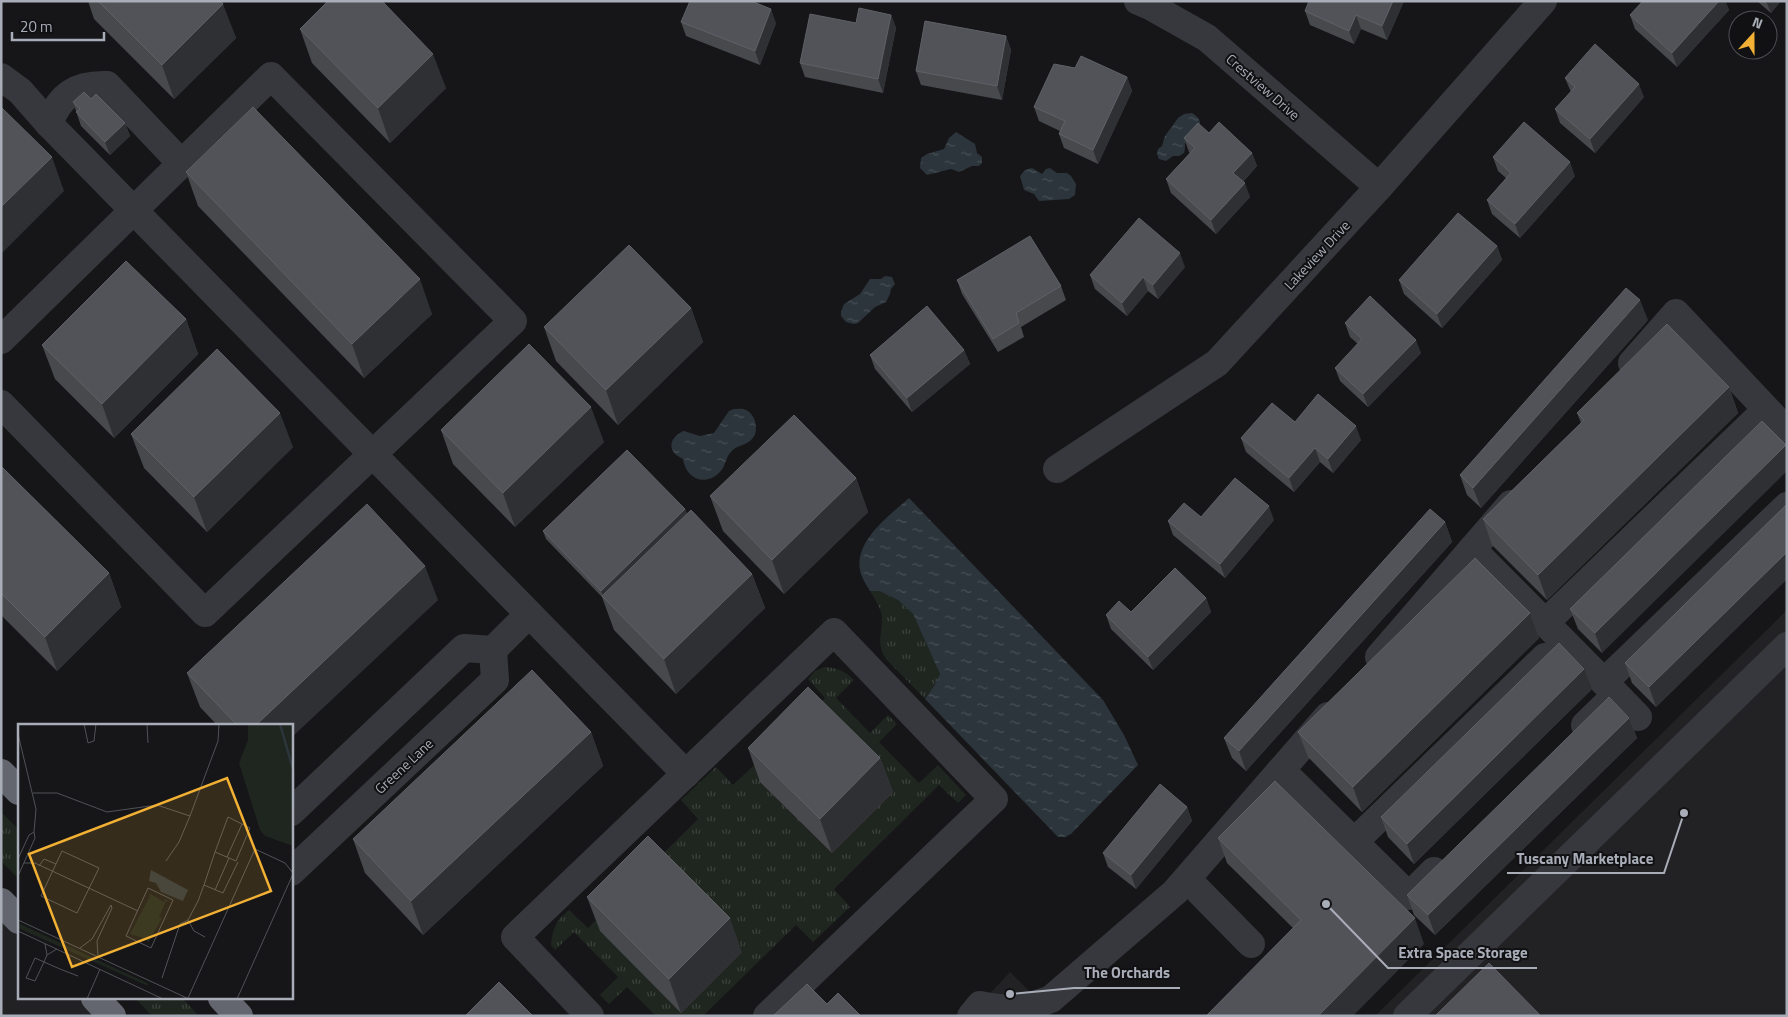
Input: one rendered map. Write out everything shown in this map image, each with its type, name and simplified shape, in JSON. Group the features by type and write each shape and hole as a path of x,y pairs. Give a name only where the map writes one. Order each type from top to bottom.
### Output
{"highway":[{"path":"1,773 18,790"},
{"path":"1,902 18,919"},
{"path":"97,1000 112,1016"}],"street":[{"name":"Crestview Drive","path":"1138,1 1207,38 1379,187"},
{"name":"Lakeview Drive","path":"1057,469 1217,363 1379,187 1543,1"},
{"path":"1,340 271,76 513,321 205,613 1,404"},
{"path":"1,77 20,91 49,124 686,774"},
{"path":"49,124 54,109 64,97 77,89 92,85 108,85 182,164"},
{"path":"1618,380 1676,313 1787,431"},
{"path":"1354,842 1766,410"},
{"path":"1364,674 1529,483"},
{"path":"1566,743 1610,688 1787,506"},
{"path":"1472,549 1638,717"},
{"path":"292,811 464,648 493,650 529,614"},
{"path":"590,1016 515,937 834,632 994,799 767,1016"},
{"path":"1407,1016 1787,646"},
{"name":"Greene Lane","path":"292,871 495,680 493,650"},
{"path":"971,1016 980,1005 1004,1010 1028,1007 1053,1007 1176,892 1345,696"},
{"path":"1281,770 1409,896 1452,854"},
{"path":"1188,879 1251,944"}],"shaded area":[{"path":"1787,610 1787,1016 1375,1016"},
{"path":"1,902 18,919 18,1000 97,1000 112,1016 1,1016"},
{"path":"1010,972 1054,1016 969,1016"}],"green space":[{"path":"870,591 879,591 898,600 913,614 940,674 925,699 886,659 880,641 881,612"},
{"path":"825,667 841,670 854,680 836,698 870,733 888,715 897,724 879,742 919,783 938,765 966,795 958,803 939,785 834,889 850,907 813,942 796,925 703,1016 656,1016 627,987 609,1004 600,995 618,977 574,932 555,950 551,945 554,929 558,921 569,910 588,928 698,819 681,800 716,767 733,785 825,698 808,679 815,671"},
{"path":"1,812 18,829 18,878 1,861"},
{"path":"137,1000 184,1000 199,1016 152,1016"}],"water":[{"path":"1192,113 1198,118 1200,126 1187,140 1184,153 1179,156 1173,156 1166,161 1159,159 1158,149 1162,146 1165,136 1178,118 1184,114"},
{"path":"956,132 975,144 977,153 982,157 982,163 979,166 972,166 959,172 951,169 927,175 920,168 921,158 927,154 944,149 949,138"},
{"path":"1032,168 1042,174 1046,169 1050,168 1057,173 1067,173 1076,184 1075,195 1069,199 1039,201 1034,194 1024,190 1020,176 1025,170"},
{"path":"885,276 892,277 895,284 886,302 875,307 858,323 846,322 841,316 844,304 860,294 870,279 881,279"},
{"path":"744,409 752,415 756,424 754,437 749,442 733,450 722,470 714,477 702,480 697,479 688,472 683,459 673,451 672,442 678,434 684,431 700,436 714,433 729,411"},
{"path":"909,498 1103,700 1124,735 1138,765 1071,834 1065,837 1058,837 925,699 940,674 913,614 898,600 879,591 870,591 861,574 859,563 867,541 883,521"}],"building":[{"path":"98,1 221,1 223,4 162,65"},
{"path":"328,1 382,1 433,54 378,108 300,29"},
{"path":"690,1 751,1 771,9 755,51 681,22"},
{"path":"1309,1 1393,1 1382,26 1356,15 1349,31 1305,11"},
{"path":"1643,1 1719,1 1672,53 1630,15"},
{"path":"859,8 891,15 878,79 800,63 810,14 856,23"},
{"path":"925,21 1006,36 997,86 916,71"},
{"path":"1595,44 1639,84 1590,139 1555,109 1575,87 1565,78"},
{"path":"1081,56 1127,77 1093,150 1059,134 1065,121 1034,107 1054,64 1075,68"},
{"path":"84,92 91,99 96,94 125,123 105,142 76,112 80,109 73,102"},
{"path":"1,107 52,157 1,207"},
{"path":"253,107 420,279 352,344 186,172"},
{"path":"1219,122 1252,153 1233,173 1245,183 1211,220 1166,179 1195,148 1184,138 1198,123 1209,133"},
{"path":"1524,122 1570,162 1515,224 1487,200 1511,173 1493,157"},
{"path":"1458,213 1497,246 1437,314 1399,280"},
{"path":"1139,218 1180,253 1153,285 1143,277 1122,303 1090,275"},
{"path":"1030,236 1061,286 1016,313 1019,323 993,339 957,280"},
{"path":"629,245 691,308 606,390 544,327"},
{"path":"126,261 186,319 102,404 42,345"},
{"path":"1626,288 1640,300 1473,488 1460,475"},
{"path":"1370,296 1416,340 1363,394 1335,368 1362,339 1345,323"},
{"path":"927,306 964,350 907,398 870,355"},
{"path":"1667,324 1729,387 1538,575 1483,519 1584,420 1577,413"},
{"path":"529,344 591,407 503,493 441,430"},
{"path":"217,349 280,413 194,497 131,434"},
{"path":"1318,394 1356,426 1328,459 1315,448 1289,478 1241,438 1272,403 1295,422"},
{"path":"794,415 856,478 772,560 710,496"},
{"path":"1762,421 1786,445 1595,633 1570,609"},
{"path":"627,450 685,509 601,591 543,531"},
{"path":"1,466 109,573 45,637 1,593"},
{"path":"1235,478 1269,506 1220,564 1168,521 1184,503 1201,517"},
{"path":"367,504 425,566 257,724 236,724 187,673"},
{"path":"1787,504 1787,552 1649,687 1625,663"},
{"path":"1430,509 1445,522 1239,751 1224,738"},
{"path":"691,510 752,574 664,659 602,596"},
{"path":"1475,558 1530,613 1353,787 1298,732"},
{"path":"1175,568 1206,598 1148,657 1106,615 1119,601 1131,612"},
{"path":"1559,643 1584,669 1407,844 1381,817"},
{"path":"532,670 591,732 411,901 353,839"},
{"path":"808,687 880,758 820,819 748,748"},
{"path":"1609,697 1629,718 1428,915 1407,895"},
{"path":"1275,781 1415,918 1318,1016 1206,1016 1301,920 1218,838"},
{"path":"1160,784 1187,807 1131,875 1103,853"},
{"path":"648,836 730,918 669,979 587,897"},
{"path":"1489,963 1541,1016 1435,1016"},
{"path":"499,982 533,1016 465,1016"},
{"path":"807,984 827,1004 838,993 861,1016 773,1016"}],"place":[{"name":"Tuscany Marketplace","path":"1684,813"},
{"name":"Extra Space Storage","path":"1326,904"},
{"name":"The Orchards","path":"1010,994"}]}
